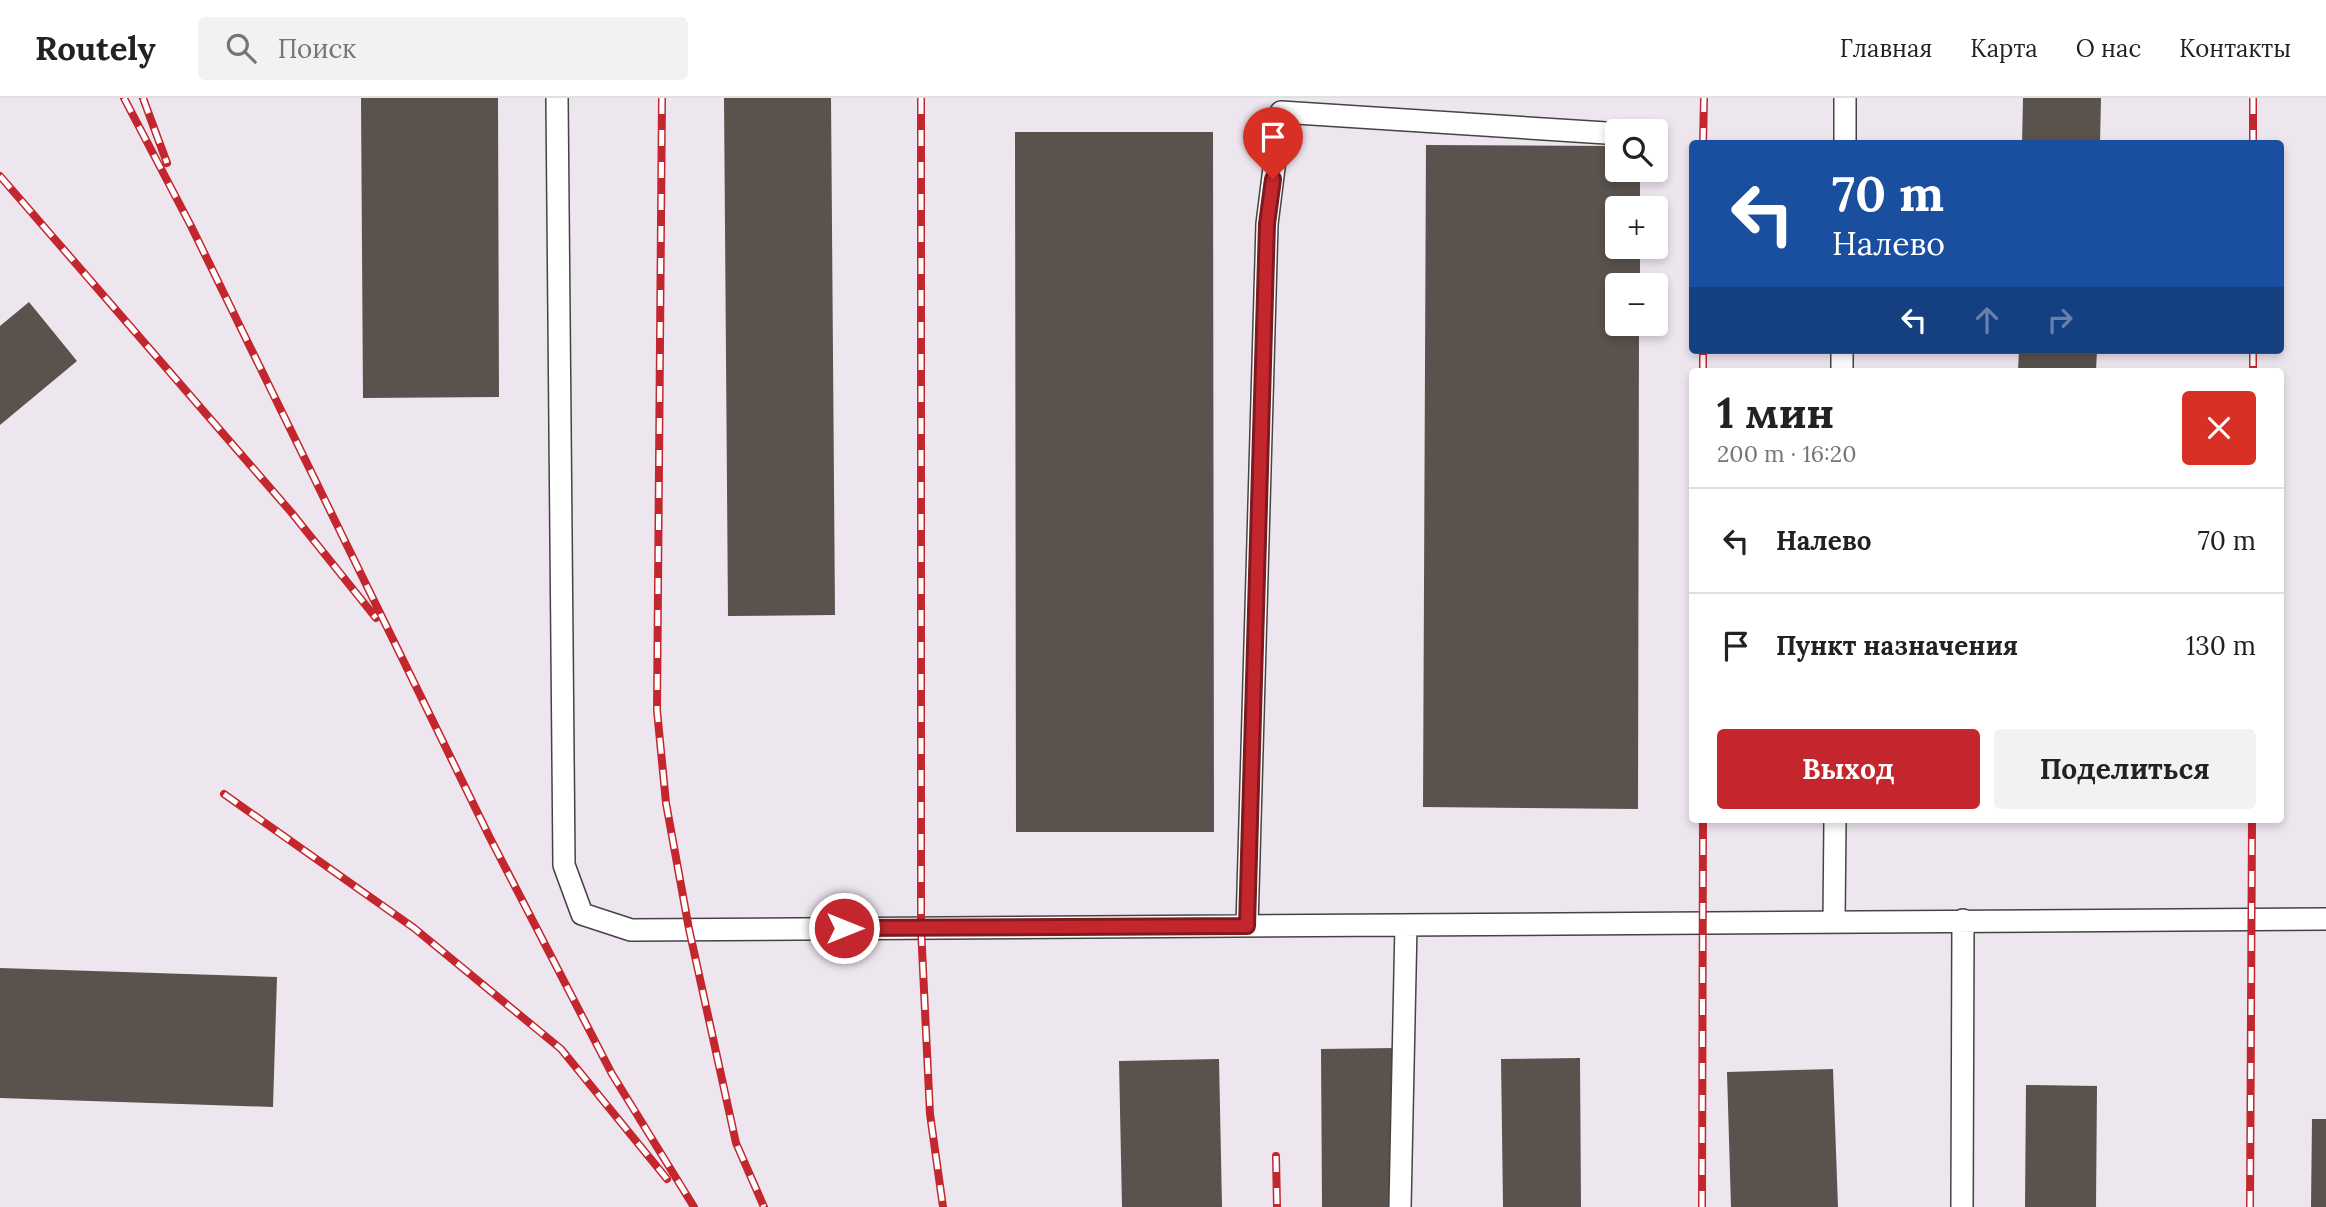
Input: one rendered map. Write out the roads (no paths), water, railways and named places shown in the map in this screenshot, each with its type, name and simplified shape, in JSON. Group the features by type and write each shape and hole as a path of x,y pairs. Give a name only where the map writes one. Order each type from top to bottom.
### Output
{"lane":[{"path":"557,98 564,865 582,914 631,930 2326,919"},
{"path":"1845,98 1845,140"},
{"path":"1247,926 1267,224 1281,112 1605,132"},
{"path":"1833,921 1835,823"},
{"path":"1962,1207 1963,920"},
{"path":"1400,1207 1406,925"}],"railway":[{"path":"124,98 191,226 490,838 612,1074 694,1207"},
{"path":"143,98 167,163"},
{"path":"662,98 657,710 666,803 689,929 736,1143 764,1207"},
{"path":"921,98 921,928 930,1114 943,1207"},
{"path":"1703,140 1704,98"},
{"path":"2253,98 2253,140"},
{"path":"0,176 291,512 376,618"},
{"path":"1703,354 1703,368"},
{"path":"2253,354 2253,368"},
{"path":"224,794 414,928 561,1049 667,1179"},
{"path":"1702,1207 1703,823"},
{"path":"2250,1207 2252,823"},
{"path":"1276,1156 1277,1207"}]}
